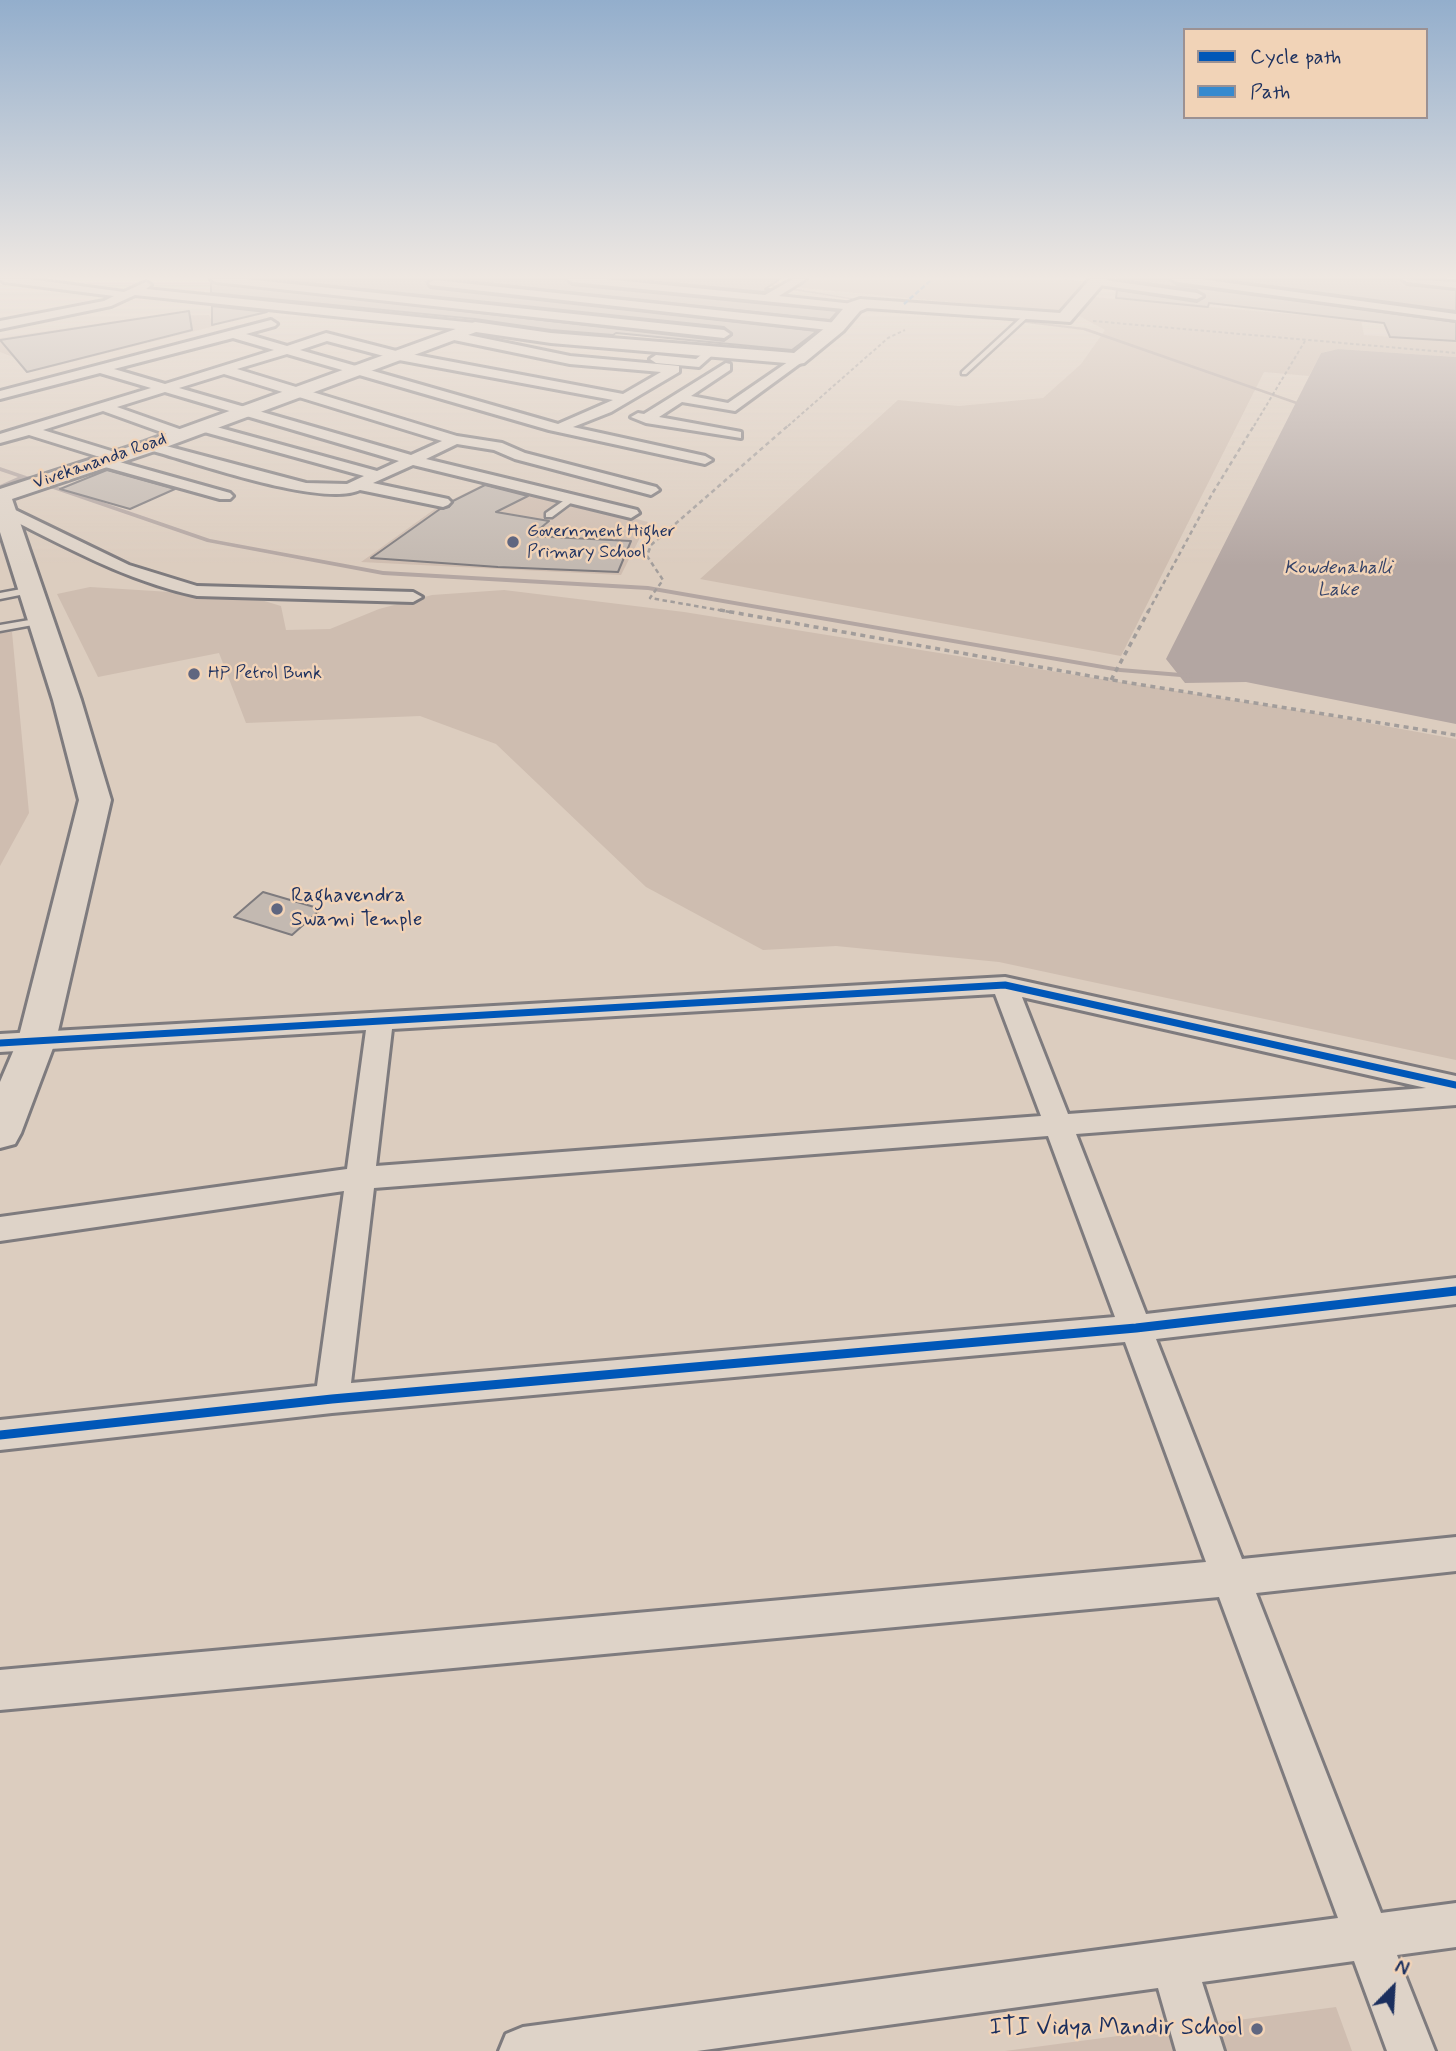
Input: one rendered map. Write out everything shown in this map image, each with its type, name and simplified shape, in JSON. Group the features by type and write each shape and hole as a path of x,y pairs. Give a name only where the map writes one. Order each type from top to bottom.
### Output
{"street":[{"path":"0,395 79,375"},
{"path":"123,375 412,460 631,513"},
{"path":"0,439 210,375"},
{"path":"243,375 455,440 499,447 520,456 651,490"},
{"name":"Vivekananda Road","path":"2,501 349,375"},
{"path":"367,375 556,428 705,460"},
{"path":"522,375 625,398"},
{"path":"600,392 633,375"},
{"path":"499,447 606,409 665,375"},
{"path":"646,419 716,375"},
{"path":"680,398 730,408 776,375"},
{"path":"48,383 68,391"},
{"path":"104,407 180,434"},
{"path":"606,409 736,435"},
{"path":"202,427 379,476"},
{"path":"28,430 110,460 225,496"},
{"path":"151,446 306,488 338,491 359,485 455,440"},
{"path":"359,485 443,502"},
{"path":"0,1133 37,1040 95,800 67,700 2,501"},
{"path":"2,501 145,578 174,587 197,591 413,597"},
{"path":"0,1043 1005,985 1456,1085"},
{"path":"1005,985 1411,2051"},
{"path":"332,1399 380,1022"},
{"path":"0,1229 360,1178 1456,1095"},
{"path":"0,1435 332,1399 1136,1328 1456,1291"},
{"path":"0,1690 1231,1578 1456,1555"},
{"path":"523,2051 1456,1925"},
{"path":"1173,1962 1200,2051"}],"lane":[{"path":"549,515 572,499"},
{"path":"0,596 32,590"},
{"path":"0,628 41,621"}],"path":[{"path":"846,375 651,545 647,556 663,580 650,598 1456,736"},
{"path":"1112,677 1212,495 1285,375"}],"shaded area":[{"path":"1069,375 1263,375 1121,656 700,579 898,400 959,406 1043,398"},
{"name":"Government Higher Primary School","path":"488,482 648,522 621,575 361,562 439,506"},
{"path":"90,587 251,597 281,606 286,630 330,629 379,609 432,595 504,590 684,612 1319,714 1456,739 1456,1060 999,962 836,946 763,950 646,887 496,744 420,716 246,723 219,653 98,677 57,594"},
{"path":"12,632 29,813 0,866 0,633"},
{"name":"ITI Vidya Mandir School","path":"1336,2007 1352,2051 1005,2051"}],"water":[{"name":"Kowdenahalli Lake","path":"1310,375 1456,375 1456,724 1246,682 1185,683 1166,659"}],"building":[{"path":"107,470 175,489 130,509 60,489"},
{"name":"Government Higher Primary School","path":"485,485 528,496 496,512 549,521 531,536 631,541 618,572 371,558 440,509 449,507 453,501"},
{"path":"263,892 321,909 292,935 234,917"}],"waterway":[{"path":"1216,375 1309,407"},
{"path":"0,469 209,541 383,573 648,588 1120,670 1193,676"},
{"path":"0,487 22,478"}],"cycle path":[{"path":"0,1043 1005,985 1456,1085"},
{"path":"0,1435 332,1399 1136,1328 1456,1291"}],"place":[{"name":"Government Higher Primary School","path":"513,542"},
{"name":"HP Petrol Bunk","path":"194,674"},
{"name":"Raghavendra Swami Temple","path":"277,909"},
{"name":"ITI Vidya Mandir School","path":"1257,2029"}]}
